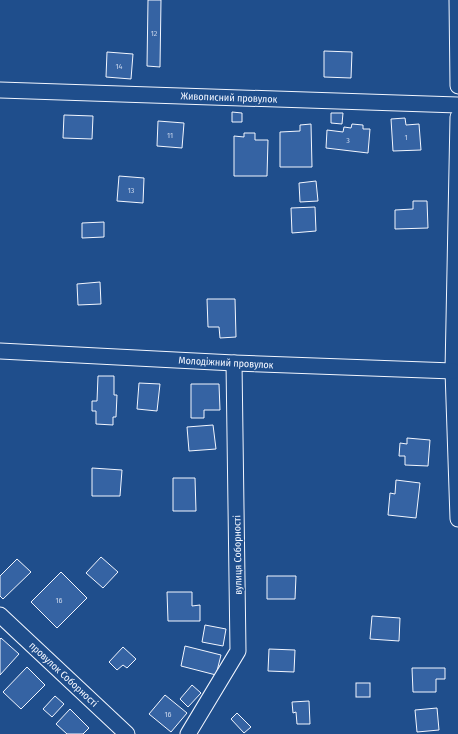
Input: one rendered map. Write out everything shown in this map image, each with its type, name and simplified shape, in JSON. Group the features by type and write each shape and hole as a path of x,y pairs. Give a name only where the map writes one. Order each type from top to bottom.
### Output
{"street":[{"path":"457,0 458,86"},
{"name":"Живописний провулок","path":"0,90 458,105"},
{"path":"458,117 453,371 458,519"},
{"name":"Молодіжний провулок","path":"0,351 453,371"},
{"name":"вулиця Соборності","path":"188,734 238,651 234,362"},
{"name":"провулок Соборності","path":"0,615 127,734"}],"building":[{"path":"148,0 161,0 160,67 147,66"},
{"path":"324,51 352,52 351,78 324,77"},
{"path":"107,52 133,54 131,79 106,77"},
{"path":"232,112 242,113 242,122 232,122"},
{"path":"331,113 343,113 342,124 331,123"},
{"path":"64,115 93,116 92,139 63,138"},
{"path":"405,118 406,125 419,124 421,150 393,151 391,119"},
{"path":"158,121 184,123 182,148 157,146"},
{"path":"311,124 312,167 280,167 280,132 300,131 300,125"},
{"path":"352,124 363,125 363,129 370,129 368,153 326,148 327,130 343,132 344,127 351,128"},
{"path":"244,133 255,133 255,140 268,140 267,176 234,176 234,136 244,137"},
{"path":"119,176 144,178 143,203 117,201"},
{"path":"316,181 318,201 300,202 299,183"},
{"path":"413,201 427,201 428,228 395,229 395,210 413,209"},
{"path":"315,207 316,231 292,233 291,208"},
{"path":"104,222 104,237 82,238 82,223"},
{"path":"100,282 101,304 78,305 77,284"},
{"path":"207,299 235,299 236,337 220,338 219,327 208,327"},
{"path":"98,376 114,376 114,395 117,395 116,417 113,417 113,425 96,424 96,411 92,411 92,401 97,401"},
{"path":"139,383 160,384 157,411 137,409"},
{"path":"191,384 219,384 220,410 204,410 204,418 191,418"},
{"path":"213,425 216,449 189,451 187,427"},
{"path":"407,438 430,440 428,466 405,465 405,456 399,456 400,443 407,444"},
{"path":"92,468 122,470 120,496 92,496"},
{"path":"173,478 195,478 196,511 173,511"},
{"path":"396,480 420,483 416,518 388,515 390,493 395,494"},
{"path":"101,557 118,572 103,588 86,573"},
{"path":"17,559 31,572 3,599 0,596 0,576"},
{"path":"61,572 87,598 57,628 31,602"},
{"path":"267,576 296,576 295,599 267,599"},
{"path":"167,592 192,592 192,606 200,605 200,621 168,621"},
{"path":"372,616 400,618 399,641 370,639"},
{"path":"205,625 226,629 223,646 202,642"},
{"path":"1,638 19,654 0,675 0,639"},
{"path":"185,646 221,655 216,675 181,666"},
{"path":"123,647 136,659 127,668 123,665 117,670 109,662"},
{"path":"269,649 295,650 294,672 268,671"},
{"path":"27,667 45,685 21,709 3,692"},
{"path":"412,668 445,668 445,679 436,679 436,692 413,692"},
{"path":"356,683 370,683 370,697 356,697"},
{"path":"192,685 201,693 188,707 180,699"},
{"path":"165,695 187,713 171,732 149,714"},
{"path":"55,696 64,704 52,717 43,709"},
{"path":"309,701 310,724 297,724 296,712 293,713 292,702"},
{"path":"437,708 439,730 417,732 415,710"},
{"path":"70,709 89,728 83,734 67,734 56,724"},
{"path":"237,713 251,727 244,733 231,719"}]}
